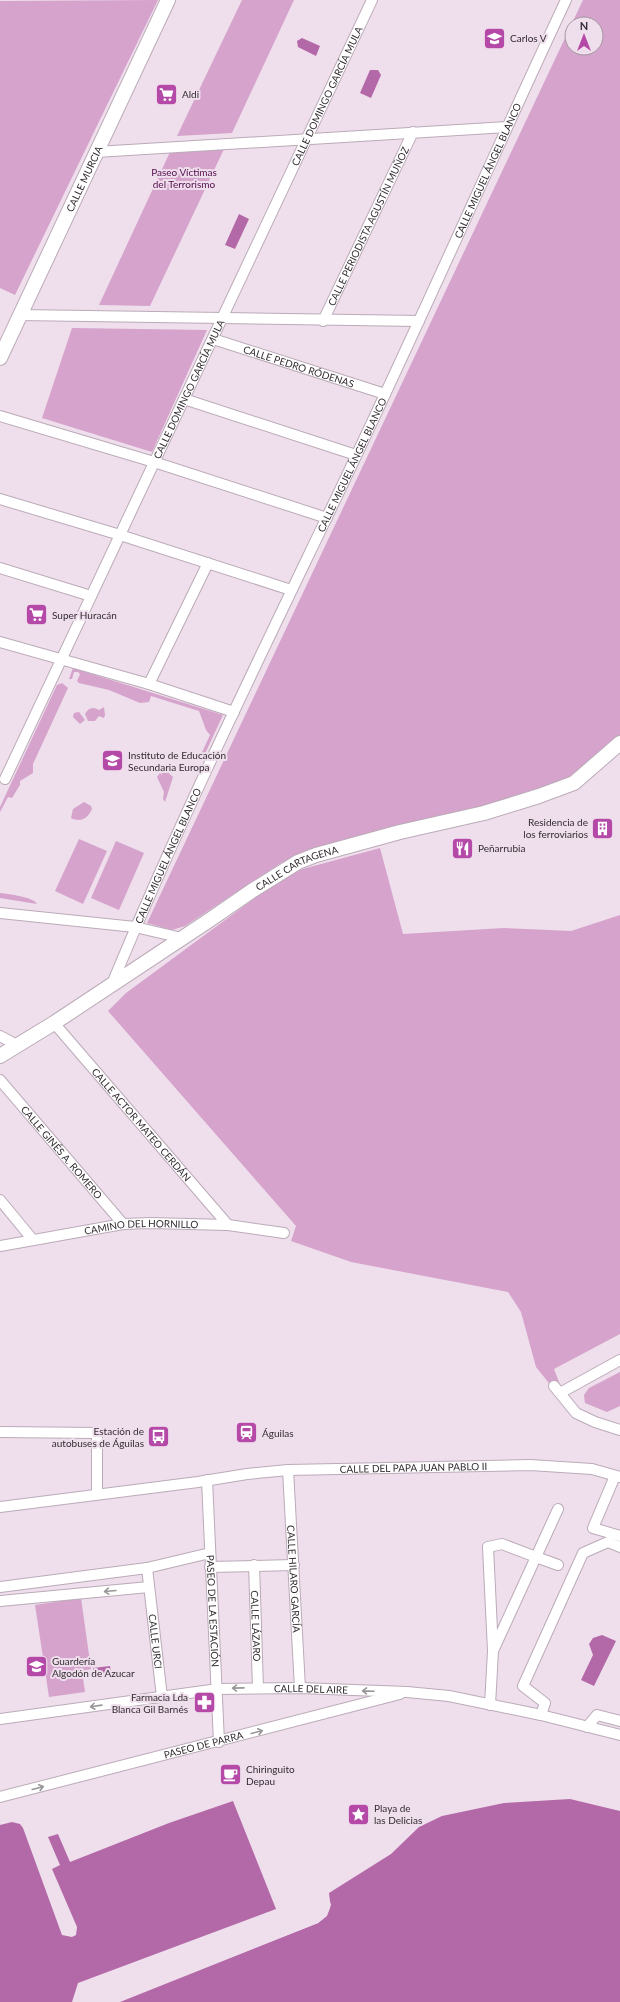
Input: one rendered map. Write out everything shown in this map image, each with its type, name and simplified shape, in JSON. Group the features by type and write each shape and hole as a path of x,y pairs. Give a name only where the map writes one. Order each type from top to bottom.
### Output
{"main road":[{"name":"CALLE MURCIA","path":"0,358 168,0"},
{"name":"CALLE CARTAGENA","path":"0,1056 54,1023 253,890 298,862 316,855 400,832 484,813 539,796 574,783 620,743"}],"street":[{"name":"CALLE DOMINGO GARCÍA MULA","path":"5,779 372,0"},
{"name":"CALLE MIGUEL ÁNGEL BLANCO","path":"112,984 135,927 234,712 385,394 506,127 566,0"},
{"path":"96,152 506,127"},
{"name":"CALLE PERIODISTA AGUSTÍN MUÑOZ","path":"323,320 413,132"},
{"path":"20,315 419,321"},
{"name":"CALLE PEDRO RÓDENAS","path":"212,339 385,394"},
{"path":"184,399 356,454"},
{"path":"0,416 154,462 327,518"},
{"path":"0,499 120,535 291,590"},
{"path":"149,684 208,563"},
{"path":"0,568 91,596"},
{"path":"0,642 149,684 234,712"},
{"path":"0,913 135,927 182,938"},
{"name":"CALLE ACTOR MATEO CERDÁN","path":"54,1023 228,1226"},
{"path":"0,1036 17,1045"},
{"name":"CALLE GINÉS A. ROMERO","path":"0,1080 123,1224"},
{"path":"0,1200 34,1240"},
{"name":"CAMINO DEL HORNILLO","path":"0,1246 123,1224 172,1222 228,1226 284,1233"},
{"path":"618,1427 576,1413 557,1390 620,1360"},
{"path":"0,1432 97,1433 97,1494"},
{"name":"CALLE DEL PAPA JUAN PABLO II","path":"0,1507 247,1474 288,1470 530,1465 592,1469 617,1476"},
{"name":"CALLE HILARO GARCÍA","path":"288,1470 300,1688"},
{"path":"617,1476 593,1528 620,1536"},
{"name":"PASEO DE LA ESTACIÓN","path":"208,1480 210,1567 218,1689 219,1742"},
{"path":"493,1651 558,1509"},
{"path":"541,1715 545,1703 523,1686 583,1553 608,1542 620,1546"},
{"path":"490,1705 493,1651 488,1547 502,1544 558,1565"},
{"path":"0,1587 147,1568 210,1553"},
{"name":"CALLE LÁZARO","path":"254,1565 258,1688"},
{"path":"210,1567 294,1565"},
{"name":"CALLE URCI","path":"147,1568 162,1697"},
{"path":"0,1601 149,1587"},
{"name":"CALLE DEL AIRE","path":"0,1719 218,1689 300,1688 407,1692 449,1696 541,1715 620,1735"},
{"path":"351,1690 354,1700 352,1707"},
{"name":"PASEO DE PARRA","path":"0,1797 219,1742 407,1692"},
{"path":"586,1727 597,1715 620,1721"}],"green space":[{"path":"158,0 15,295 0,288 0,1"},
{"path":"242,0 294,0 232,133 177,136"},
{"path":"583,0 620,0 620,735 589,764 563,781 530,795 354,837 315,849 281,863 185,926 172,930 147,923 564,40 564,56 604,56 604,16 575,16"},
{"name":"Paseo Víctimas del Terrorismo","path":"224,149 150,306 99,305 170,152"},
{"path":"72,328 207,330 152,452 42,418"},
{"path":"73,668 223,715 202,760 199,759 210,735 206,730 199,711 151,696 149,702 140,703 109,690 79,683 77,681 80,674 78,672 74,672 72,679 69,679"},
{"path":"62,683 68,688 33,764 33,773 20,781 20,785 12,798 8,797 0,812 0,807 57,685"},
{"path":"104,707 104,718 99,716 95,721 88,721 85,714 88,710 93,708 99,710"},
{"path":"79,712 85,720 80,724 73,717 74,713"},
{"path":"164,769 173,777 165,802 163,799 164,792 157,777 160,773 162,775 161,770"},
{"path":"84,802 91,806 92,809 88,815 81,820 71,818 73,809"},
{"path":"79,839 107,851 83,904 55,891"},
{"path":"116,841 144,853 119,910 91,898"},
{"path":"380,848 403,934 504,928 571,931 620,915 620,1334 554,1369 569,1408 536,1367 521,1312 508,1292 351,1262 291,1241 296,1226 108,1011 126,993 274,884 299,870"},
{"path":"0,893 31,899 37,904 0,898"},
{"path":"620,1372 620,1406 607,1412 585,1403 584,1395 589,1388"},
{"path":"81,1598 91,1669 82,1671 85,1692 49,1697 35,1605"}],"shaded area":[{"path":"302,38 320,46 316,56 298,47 297,41"},
{"path":"370,70 378,70 381,75 371,98 360,93"},
{"path":"239,214 249,219 235,249 225,245"},
{"path":"602,1635 616,1641 594,1686 581,1680 593,1655 589,1644 593,1638"},
{"path":"110,1666 111,1673 94,1675 93,1668"},
{"path":"570,1799 620,1811 620,2002 120,2002 318,1923 328,1913 330,1906 329,1893 391,1854 419,1827 442,1816 504,1803"},
{"path":"233,1801 276,1909 78,1983 72,2002 0,2002 0,1825 12,1822 20,1824 23,1828 62,1935 72,1937 76,1935 77,1927 52,1869 60,1865 48,1837 58,1834 70,1862 169,1823"}],"pier":[{"path":"327,1891 331,1905 327,1916 318,1923 118,2002 317,1922 325,1915 329,1905"}],"place":[{"name":"Carlos V","path":"494,38"},
{"name":"Aldi","path":"167,94"},
{"name":"Super Huracán","path":"36,615"},
{"name":"Instituto de Educación Secundaria Europa","path":"112,761"},
{"name":"Residencia de los ferroviarios","path":"603,828"},
{"name":"Peñarrubia","path":"463,848"},
{"name":"Águilas","path":"247,1433"},
{"name":"Estación de autobuses de Águilas","path":"159,1437"},
{"name":"Guardería Algodón de Azucar","path":"37,1667"},
{"name":"Farmacia Lda Blanca Gil Barnés","path":"204,1703"},
{"name":"Chiringuito Depau","path":"231,1775"},
{"name":"Playa de las Delicias","path":"359,1814"}]}
